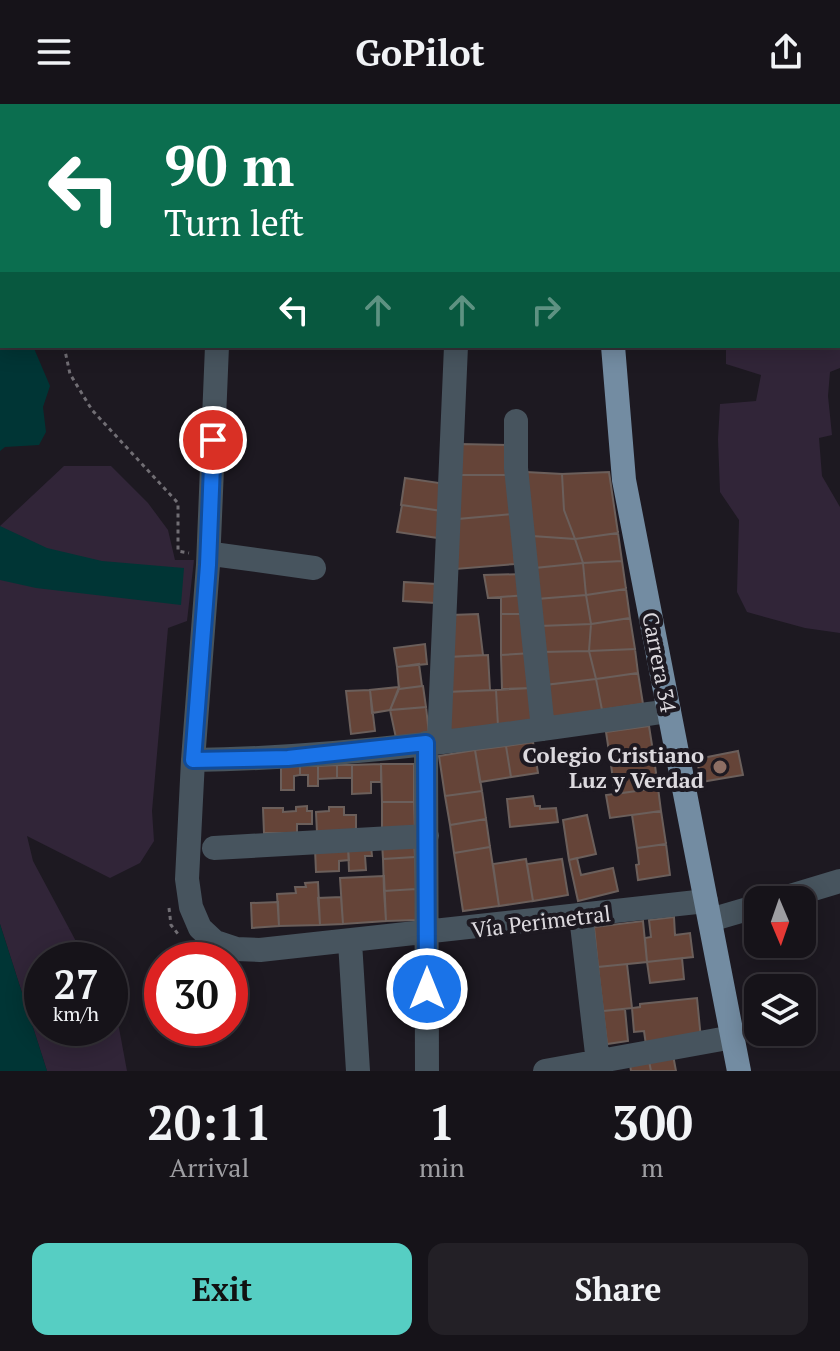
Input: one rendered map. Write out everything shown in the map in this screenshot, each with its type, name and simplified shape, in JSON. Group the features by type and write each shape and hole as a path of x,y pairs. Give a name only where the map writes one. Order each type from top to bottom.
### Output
{"main road":[{"name":"Carrera 34","path":"613,348 624,480 739,1071"}],"street":[{"name":"Vía Perimetral","path":"217,348 187,879 191,907 200,928 215,942 236,949 260,950 581,916 744,907"},
{"path":"427,1071 427,836 456,348"},
{"path":"516,421 516,468 543,729"},
{"path":"207,558 314,568"},
{"path":"193,760 288,758 433,743 669,711"},
{"path":"214,848 427,836"},
{"path":"816,888 840,881"},
{"path":"581,916 599,1066"},
{"path":"350,942 358,1071"},
{"path":"545,1071 599,1066 733,1037"}],"path":[{"path":"64,348 70,374 92,410 178,503 178,551 207,558"}],"shaded area":[{"path":"0,348 34,348 50,386 43,407 46,432 39,445 5,447 0,451"},
{"path":"726,348 840,348 840,368 830,372 828,396 832,435 819,438 822,476 840,507 840,633 805,628 747,612 737,592 739,520 720,492 720,404 756,401 761,375 726,364"},
{"path":"64,466 111,466 148,503 168,530 175,560 194,560 187,621 168,628 152,811 154,841 140,863 110,878 27,836 33,861 76,942 24,942 24,999 0,924 0,526"},
{"path":"0,526 47,548 102,561 184,568 181,605 36,588 0,580"},
{"path":"0,924 24,999 24,1046 39,1046 47,1071 0,1071"},
{"path":"39,1046 122,1046 127,1071 47,1071"}],"building":[{"path":"459,444 508,445 508,475 459,475"},
{"path":"526,472 562,474 564,510 575,539 532,536"},
{"path":"609,472 618,533 575,539 564,510 562,474"},
{"path":"459,475 508,475 512,514 458,519"},
{"path":"405,478 446,484 442,511 401,505"},
{"path":"402,505 442,511 438,538 397,532"},
{"path":"512,514 515,564 456,569 458,519"},
{"path":"618,533 622,561 583,563 575,539"},
{"path":"532,536 575,539 583,563 535,568"},
{"path":"622,561 626,589 586,595 583,563"},
{"path":"583,563 586,595 537,599 535,568"},
{"path":"524,574 526,595 488,598 484,575"},
{"path":"404,582 436,584 435,603 403,601"},
{"path":"626,589 630,618 591,624 586,595"},
{"path":"526,595 527,614 501,614 501,597"},
{"path":"586,595 591,624 540,626 537,599"},
{"path":"478,614 483,655 448,657 451,615"},
{"path":"501,614 527,614 532,653 501,655"},
{"path":"630,618 635,649 589,651 591,624"},
{"path":"591,624 589,651 542,652 540,626"},
{"path":"425,644 427,664 397,667 394,648"},
{"path":"635,649 638,673 596,679 589,651"},
{"path":"589,651 596,679 545,685 542,652"},
{"path":"532,653 533,688 502,689 501,655"},
{"path":"488,655 490,690 446,692 448,657"},
{"path":"419,664 422,686 399,689 397,667"},
{"path":"638,673 643,704 602,710 596,679"},
{"path":"596,679 602,710 548,718 545,685"},
{"path":"423,686 426,707 390,710 399,689"},
{"path":"399,687 390,710 372,713 370,690"},
{"path":"533,688 535,722 498,726 496,690"},
{"path":"370,690 375,731 351,734 346,691"},
{"path":"496,690 498,726 446,733 446,692"},
{"path":"426,707 429,734 396,738 390,710"},
{"path":"649,726 654,758 611,765 606,732"},
{"path":"533,742 538,773 511,777 506,746"},
{"path":"506,746 511,777 480,782 475,750"},
{"path":"475,750 482,791 445,796 439,756"},
{"name":"Colegio Cristiano Luz y Verdad","path":"738,751 743,775 701,782 697,759"},
{"path":"654,758 658,788 615,794 611,765"},
{"path":"381,764 414,764 414,802 382,802"},
{"path":"381,764 381,782 371,782 371,793 352,794 352,765"},
{"path":"337,765 352,765 352,778 337,778"},
{"path":"337,765 337,778 318,779 318,766"},
{"path":"281,766 300,766 300,775 294,776 294,790 281,790"},
{"path":"300,766 318,766 318,786 308,786 308,775 300,775"},
{"path":"658,788 661,811 610,818 606,795"},
{"path":"482,791 486,819 450,825 445,796"},
{"path":"533,796 535,806 540,806 540,809 556,808 558,822 510,827 507,799"},
{"path":"382,802 414,802 415,832 382,832"},
{"path":"307,806 307,811 312,811 312,824 297,824 297,833 264,833 263,808 283,808 283,812"},
{"path":"329,807 344,807 344,815 356,815 356,832 317,833 316,812 329,811"},
{"path":"661,811 666,844 637,848 632,815"},
{"path":"587,815 596,854 569,860 563,820"},
{"path":"486,819 490,847 454,853 450,825"},
{"path":"414,840 415,857 383,859 382,843"},
{"path":"666,844 670,875 638,880 637,848"},
{"path":"371,846 372,856 365,856 366,870 349,871 348,847"},
{"path":"348,847 349,860 339,861 339,871 316,872 315,849"},
{"path":"490,847 499,906 463,911 454,853"},
{"path":"415,857 416,889 384,891 383,859"},
{"path":"577,858 581,875 613,868 618,891 578,901 569,860"},
{"path":"526,859 533,901 499,906 493,864"},
{"path":"562,859 568,895 533,901 527,864"},
{"path":"384,876 386,921 343,924 340,878"},
{"path":"318,882 320,925 279,926 277,894 296,893 295,887"},
{"path":"416,889 417,920 386,921 384,891"},
{"path":"341,897 343,924 320,925 318,898"},
{"path":"278,902 279,926 252,928 251,903"},
{"path":"674,917 675,935 690,933 693,957 647,962 645,938 651,937 649,920"},
{"path":"643,921 647,962 598,967 594,927"},
{"path":"682,958 684,979 650,983 647,962"},
{"path":"627,964 632,1008 603,1011 598,967"},
{"path":"697,998 701,1039 646,1045 644,1031 634,1032 632,1008 640,1007 640,1004"},
{"path":"625,1009 628,1041 607,1044 603,1011"},
{"path":"673,1055 676,1071 651,1071 649,1061"},
{"path":"649,1061 651,1071 631,1071 630,1065"}],"place":[{"name":"Colegio Cristiano Luz y Verdad","path":"720,767"}],"route":[{"path":"213,440 208,565 193,760 288,758 426,743 427,989"}]}
